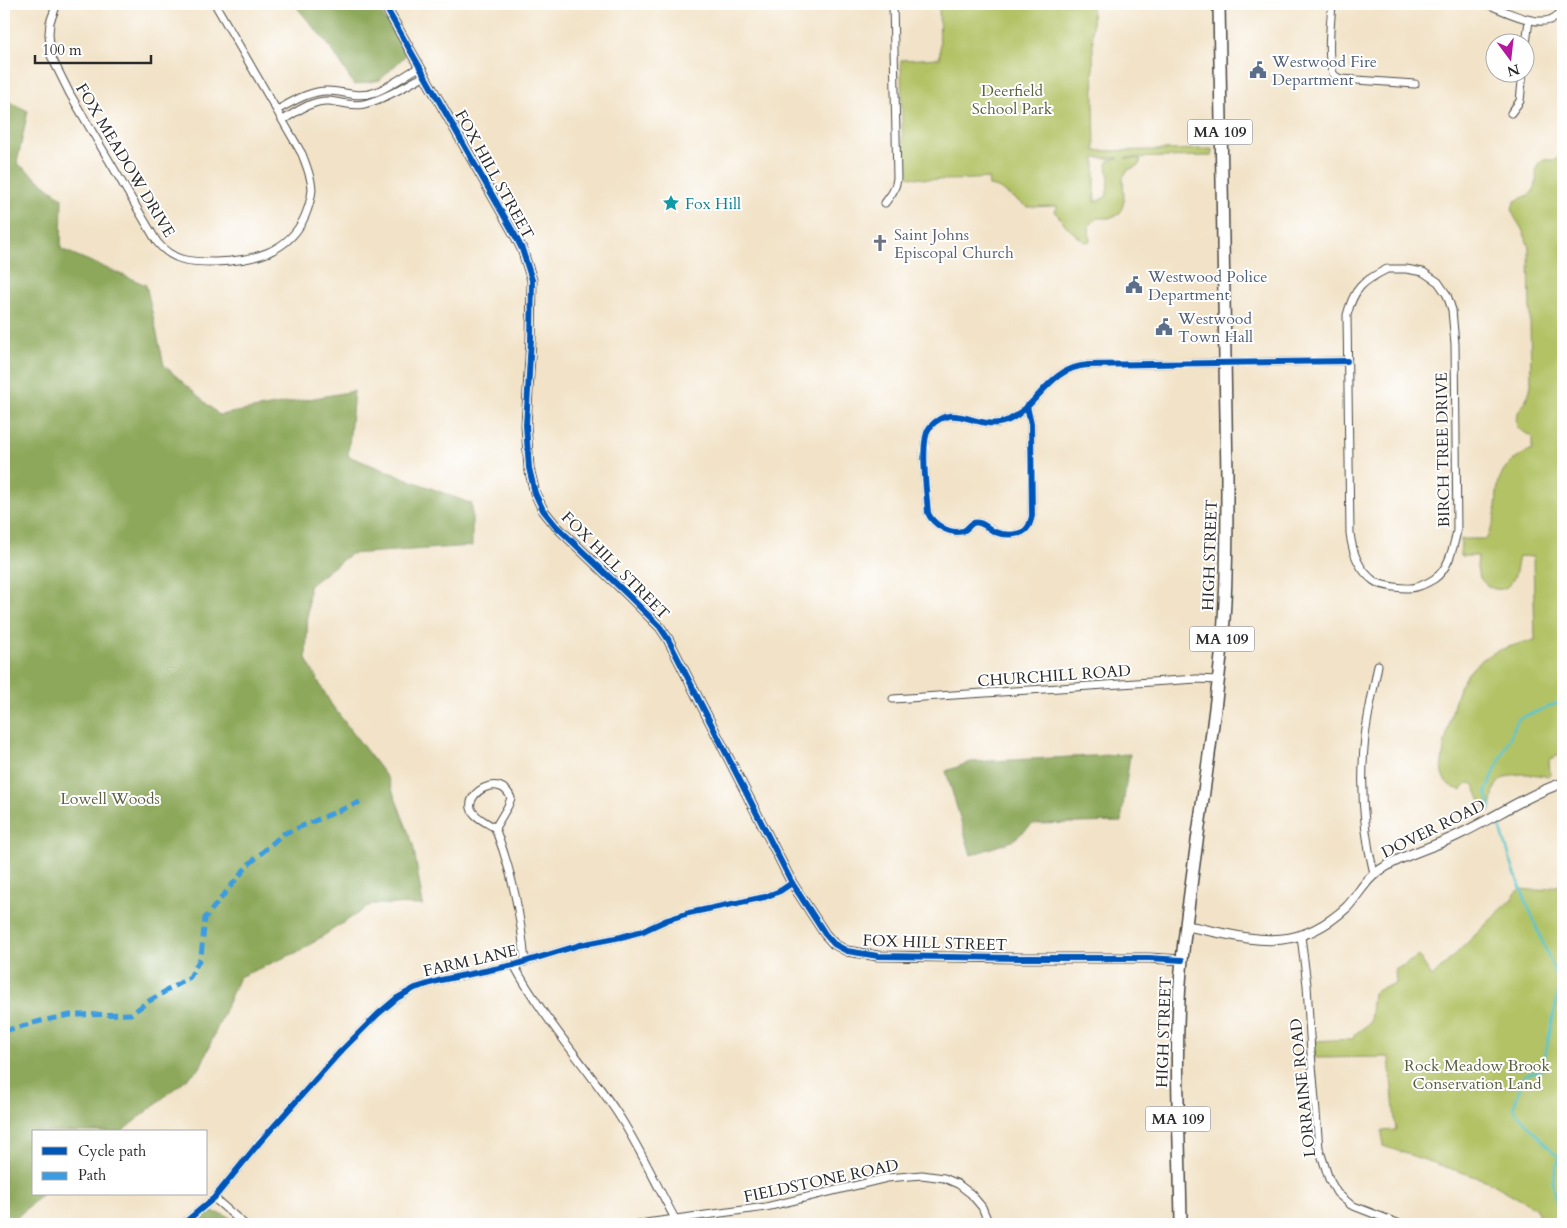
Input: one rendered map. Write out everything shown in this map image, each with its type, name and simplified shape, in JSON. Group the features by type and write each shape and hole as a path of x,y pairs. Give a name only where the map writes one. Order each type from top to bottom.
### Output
{"main road":[{"name":"HIGH STREET","path":"1181,1224 1178,1014 1182,960 1222,645 1227,549 1219,4"}],"street":[{"name":"FOX MEADOW DRIVE","path":"57,4 50,22 50,56 157,242 175,258 190,261 222,261 262,256 275,250 290,239 300,227 308,210 312,191 302,154 215,4"},
{"name":"FOX HILL STREET","path":"384,4 516,237 530,270 533,300 526,425 529,468 535,493 543,510 556,526 660,627 668,639 792,882 825,934 834,944 847,951 878,956 1149,958 1182,960"},
{"path":"885,203 896,185 893,4"},
{"path":"1332,4 1330,62 1332,72 1336,77 1415,84"},
{"path":"1486,4 1538,22 1550,20 1561,12 1563,7"},
{"path":"1528,32 1529,20"},
{"path":"277,110 303,96 317,92 327,91 356,95 376,92 419,67"},
{"path":"282,120 298,110 320,102 329,101 350,106 374,102 424,76"},
{"path":"1511,113 1520,101 1522,82"},
{"name":"BIRCH TREE DRIVE","path":"1387,268 1423,272 1438,282 1447,295 1452,310 1455,344 1457,531 1452,552 1445,566 1434,579 1415,588 1394,587 1375,581 1360,565 1352,549 1350,533 1347,361 1347,315 1351,298 1366,280 1387,268"},
{"path":"1027,406 1031,424 1032,516 1028,527 1020,533 996,533 978,522 972,523 961,532 952,532 932,521 928,513 924,449 925,436 929,427 949,415 960,416 982,424 1010,419 1027,406 1058,375 1069,368 1080,366 1279,360 1347,361"},
{"path":"1374,874 1367,845 1363,798 1363,766 1366,735 1378,664"},
{"name":"CHURCHILL ROAD","path":"893,699 1197,679 1218,680"},
{"name":"DOVER ROAD","path":"1187,926 1249,939 1285,940 1301,936 1318,928 1347,907 1374,874 1390,864 1460,834 1526,798 1563,783"},
{"path":"495,828 511,798 503,786 496,785 476,792 472,799 471,808 474,814 495,828 505,853 522,928 525,962"},
{"name":"FARM LANE","path":"183,1224 214,1198 333,1059 378,1014 397,998 415,988 441,980 514,965 580,945 643,931 667,920 690,913 766,897 780,891 792,882"},
{"name":"LORRAINE ROAD","path":"1301,936 1307,985 1319,1148 1329,1179 1337,1193 1351,1205 1400,1224"},
{"path":"514,965 527,990 617,1113 635,1142 676,1222"},
{"name":"FIELDSTONE ROAD","path":"638,1224 676,1222 766,1207 887,1178 922,1175 944,1178 958,1184 971,1194 982,1207 989,1224"},
{"path":"214,1198 244,1224"}],"green space":[{"path":"294,4 376,4 406,55 380,80 354,85 331,48"},
{"name":"Deerfield School Park","path":"939,4 1092,4 1095,151 1212,149 1212,156 1125,158 1141,159 1139,165 1128,170 1123,177 1124,201 1120,214 1109,218 1097,218 1089,226 1090,241 1085,242 1068,228 1058,216 1055,211 1058,206 1027,207 998,188 989,186 988,178 934,180 903,175 901,60 940,58","holes":["1095,158 1119,158 1110,160 1107,163 1109,181 1106,197 1095,202"]},
{"name":"Lowell Woods","path":"4,99 28,111 17,163 62,198 61,249 146,285 164,365 219,415 354,391 348,456 472,504 472,546 350,554 309,586 306,659 331,704 388,779 413,844 423,905 372,904 300,951 239,977 200,1068 123,1130 32,1130 32,1196 40,1196 10,1224 4,1224"},
{"path":"1563,154 1563,754 1549,759 1549,776 1519,774 1512,775 1499,782 1494,791 1490,811 1482,804 1474,785 1471,783 1467,784 1462,790 1447,783 1442,774 1444,746 1459,688 1470,671 1491,654 1508,647 1535,640 1533,557 1519,556 1511,583 1501,589 1495,589 1485,584 1478,574 1478,556 1460,556 1461,539 1486,539 1492,526 1497,489 1505,468 1515,459 1532,450 1532,437 1517,428 1516,423 1517,415 1528,396 1531,385 1529,248 1512,209 1515,201 1533,191 1536,182 1536,169 1540,162 1544,159 1555,160"},
{"path":"1130,754 1121,822 1033,824 1012,841 971,855 946,771 971,762"},
{"name":"Rock Meadow Brook Conservation Land","path":"1563,884 1563,1224 1544,1224 1535,1208 1488,1181 1383,1146 1382,1131 1396,1130 1389,1057 1314,1058 1314,1041 1353,1039 1355,1034 1370,1023 1373,993 1384,987 1396,984 1395,970 1419,956 1432,977 1518,891 1524,889 1542,890"},
{"path":"206,1212 231,1218 238,1224 190,1224"}],"waterway":[{"path":"1491,809 1486,791 1518,719 1563,701"},
{"path":"1498,820 1514,871 1560,985 1542,1070 1524,1075 1513,1109 1559,1158 1552,1182 1561,1224"}],"marked path":[{"path":"4,1031 70,1015 131,1014 190,977 201,957 205,918 248,865 283,834 360,802"}],"cycle path":[{"path":"384,4 516,237 532,280 526,425 529,468 535,493 543,510 556,526 660,627 668,639 792,883 825,934 834,944 847,951 878,956 1149,958 1182,960"},
{"path":"1027,406 1031,424 1032,516 1026,530 1018,534 1008,535 995,532 976,522 965,530 958,532 942,528 928,513 924,455 927,433 930,427 939,419 958,416 987,423 1009,420 1020,413 1029,405 1045,388 1063,373 1088,365 1347,361"},
{"path":"183,1224 214,1198 259,1143 340,1052 397,998 415,988 441,980 514,965 580,945 643,931 689,913 765,897 780,891 792,883"}],"place":[{"name":"Westwood Fire Department","path":"1258,70"},
{"name":"Fox Hill","path":"671,203"},
{"name":"Saint Johns Episcopal Church","path":"880,243"},
{"name":"Westwood Police Department","path":"1134,285"},
{"name":"Westwood Town Hall","path":"1164,327"}]}
